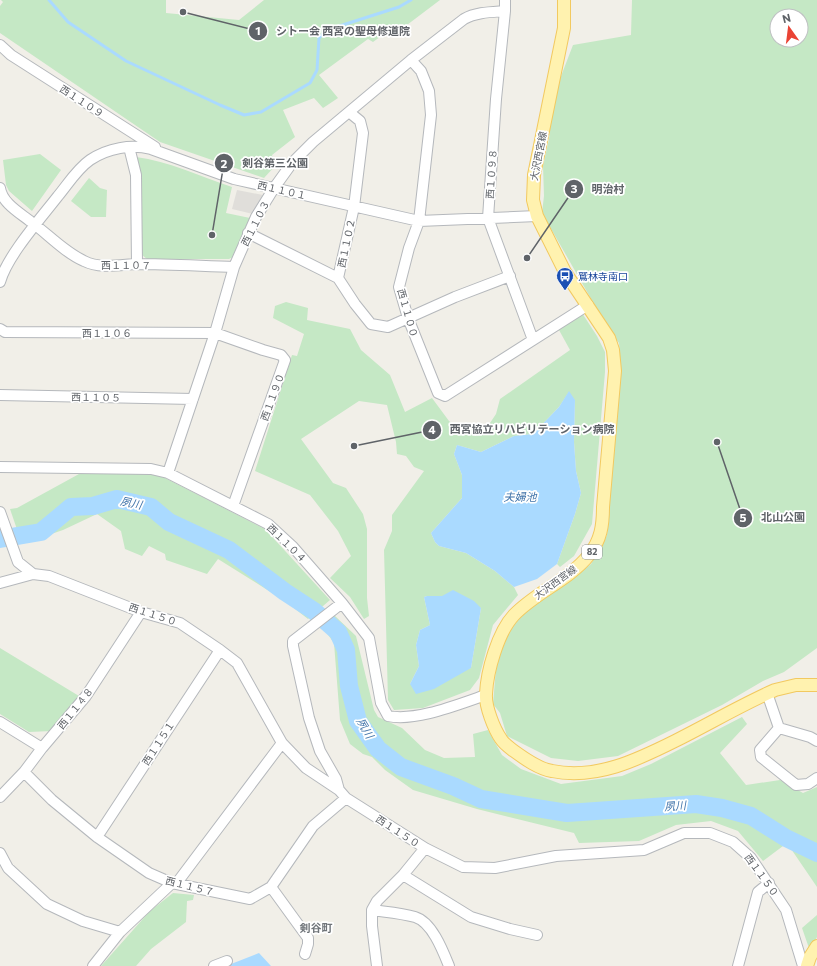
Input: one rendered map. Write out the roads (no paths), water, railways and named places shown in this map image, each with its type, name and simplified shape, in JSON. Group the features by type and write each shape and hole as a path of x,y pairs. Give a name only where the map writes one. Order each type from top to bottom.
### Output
{"main road":[{"name":"大沢西宮線","path":"564,0 564,28 534,175 533,200 537,216 565,272 609,338 613,350 615,371 603,525 598,542 582,563 526,604 513,617 497,643 488,676 486,695 492,720 501,740 524,758 550,771 570,773 609,769 640,759 767,693 796,685 817,686"},
{"path":"806,966 817,946"}],"street":[{"name":"西１０９８","path":"505,0 506,11 496,99 488,218 533,340"},
{"name":"西１１０３","path":"168,473 214,334 234,267 256,217 274,188 301,152 411,60 469,16 506,11"},
{"name":"西１１０９","path":"0,45 11,55 165,154"},
{"name":"西１１００","path":"411,60 421,70 430,91 431,103 419,220 409,248 399,287 408,318 438,393 445,396 588,305"},
{"name":"西１１０２","path":"248,233 338,278 354,207 362,133 360,121 349,112"},
{"name":"西１１０１","path":"0,282 2,275 16,251 83,166 105,152 129,147 143,147 234,179 354,207 419,220 537,216"},
{"path":"129,147 136,175 136,264"},
{"name":"西１１０７","path":"0,188 1,194 10,205 53,240 87,262 99,266 136,264 234,267"},
{"path":"338,278 371,324 388,328 455,297 510,276"},
{"name":"西１１０６","path":"0,329 5,332 214,334"},
{"name":"西１１９０","path":"214,334 281,355 285,360 233,506"},
{"name":"西１１０５","path":"0,395 193,399"},
{"name":"西１１０４","path":"0,467 151,469 168,473 268,524 293,547 342,603 369,638 381,703 388,716 398,718 434,712 486,695"},
{"path":"0,512 18,562 33,574"},
{"name":"西１１５０","path":"0,583 33,574 50,576 141,612 180,623 237,663 282,744 306,768 338,790 346,798 425,848 463,867 495,868 556,856 644,850 684,833 710,833 734,842 751,858 786,910 803,966"},
{"path":"338,790 336,779 320,750 310,718 293,641 342,603"},
{"name":"西１１４８","path":"0,797 24,772 42,748 86,696 141,612"},
{"name":"西１１５１","path":"96,837 220,650"},
{"path":"767,693 779,728"},
{"path":"0,722 42,748"},
{"path":"779,728 810,737 817,741"},
{"path":"779,728 760,750 761,757 796,784 808,784 817,778"},
{"path":"93,966 120,932 174,884 282,744"},
{"name":"西１１５７","path":"24,772 52,800 96,837 149,873 174,884 250,899 271,887 313,826 346,798"},
{"path":"377,966 372,926 372,910 377,901 403,875 425,848"},
{"path":"0,853 8,868 47,904 83,921 120,932"},
{"path":"403,875 471,917 510,929 537,935"},
{"path":"738,966 758,892 769,883"},
{"path":"271,887 308,938 305,954"},
{"path":"372,910 416,917 431,928 443,949 449,966"},
{"path":"214,966 227,961"}],"water":[{"name":"夫婦池","path":"569,391 575,400 574,442 576,471 581,493 557,564 537,579 514,587 495,571 466,553 439,546 435,542 431,533 462,498 462,475 454,454 457,445 481,452 514,436 533,434 559,407"},
{"path":"453,590 474,601 481,608 471,668 434,689 416,694 410,684 419,666 416,645 420,630 430,625 424,597 442,596"},
{"path":"259,953 271,966 226,966"}],"waterway":[{"path":"49,0 68,22 126,61 244,115 261,112 310,83 317,70 319,38 327,30 399,7 411,0"},
{"name":"夙川","path":"0,539 41,532 71,507 93,506 117,499 151,507 169,522 229,550 285,592 314,611 338,632 346,650 349,686 358,721 378,749 401,767 453,786 481,799 567,813 696,804 722,808 751,816 786,838 817,853"}],"place":[{"name":"シトー会 西宮の聖母修道院","path":"183,12"},
{"name":"剣谷第三公園","path":"212,235"},
{"name":"明治村","path":"527,258"},
{"name":"鷲林寺南口","path":"565,291"},
{"name":"北山公園","path":"717,442"},
{"name":"西宮協立リハビリテーション病院","path":"354,446"}],"district":[{"name":"剣谷町","path":"316,928"}]}
